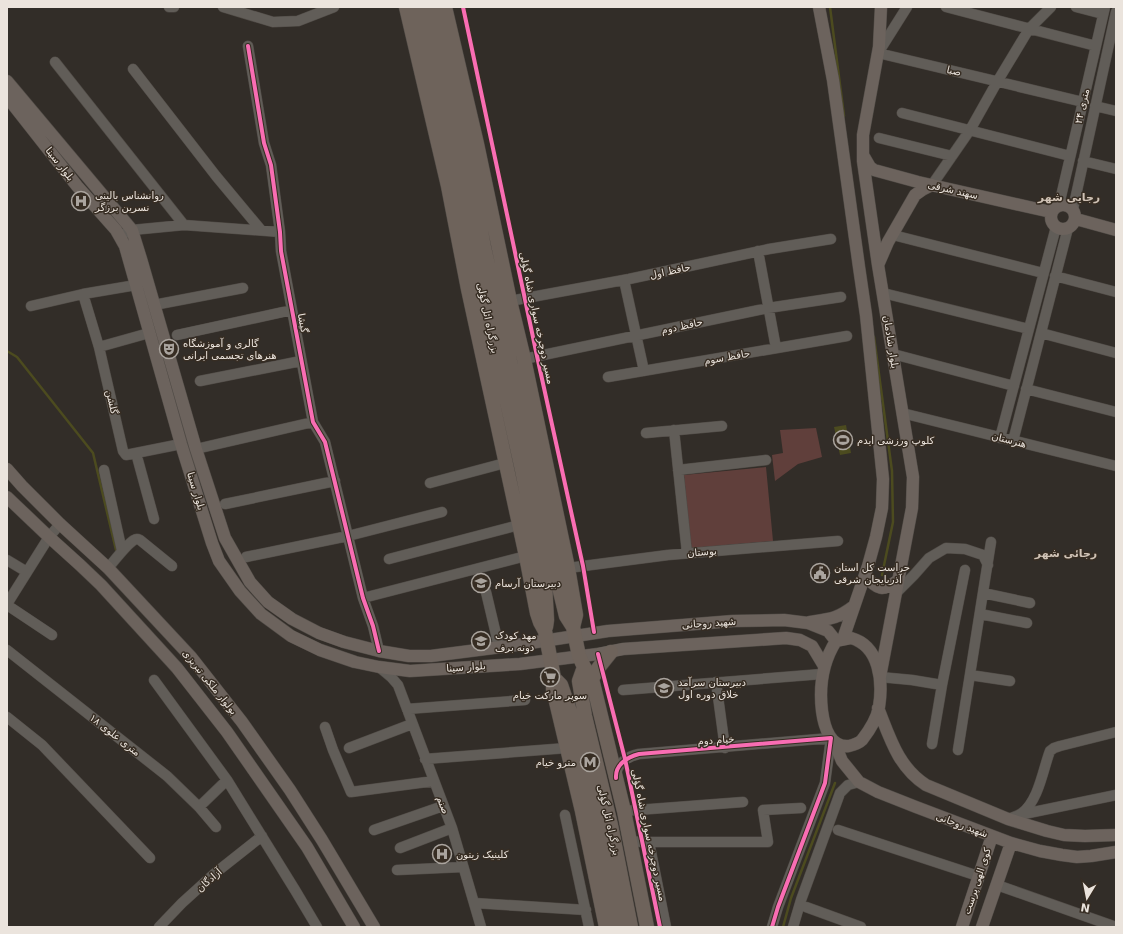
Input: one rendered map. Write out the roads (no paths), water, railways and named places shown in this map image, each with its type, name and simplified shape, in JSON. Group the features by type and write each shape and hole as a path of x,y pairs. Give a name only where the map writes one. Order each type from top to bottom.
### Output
{"highway":[{"path":"406,7 448,186 531,584 540,622 546,636 554,678 553,689 582,810 606,927"},
{"name":"بزرگراه ائل گؤلی","path":"419,7 456,161 475,258 522,470 551,583 574,632"},
{"name":"بزرگراه ائل گؤلی","path":"431,7 468,162 484,247 528,440 551,583 546,636"},
{"path":"444,7 477,144 568,568 576,615 574,632 616,778 647,927"},
{"path":"585,667 599,667 611,652"},
{"name":"بزرگراه ائل گؤلی","path":"585,667 579,681 585,716 610,825 631,927"},
{"name":"بزرگراه ائل گؤلی","path":"554,678 561,685 571,714 596,818 619,927"}],"main road":[{"name":"بلوار شادمان","path":"819,7 832,80 866,315 883,479 882,508 876,537 865,576 839,640"},
{"name":"بلوار شادمان","path":"880,677 912,508 913,477 882,294 863,161 863,135 878,53 881,7"},
{"name":"بلوار سینا","path":"7,81 132,230 196,449 225,538 250,582 268,602 292,619 319,633 344,642 379,651 409,656 431,656 499,647 546,636"},
{"name":"بلوار سینا","path":"7,97 78,186 116,230 124,246 181,444 212,543 219,561 240,591 261,614 291,636 320,650 355,662 379,667 413,670 520,664 551,660 585,667"},
{"name":"سهند شرقی","path":"863,154 870,167 874,170 932,185 1055,208"},
{"path":"878,266 888,242 915,195 932,185"},
{"path":"1064,204 1069,205 1074,214 1073,225 1068,228 1060,229 1056,227 1051,220 1055,208 1064,204"},
{"path":"1074,214 1116,230"},
{"name":"بولوار ملکی تبریزی","path":"7,469 60,524 108,568 191,657 242,722 302,809 374,927"},
{"name":"بولوار ملکی تبریزی","path":"7,497 101,585 177,668 227,732 307,847 354,927"},
{"path":"212,543 225,538"},
{"path":"865,576 876,587 883,588 897,586"},
{"path":"808,623 834,618 854,606"},
{"name":"شهید روحانی","path":"546,636 574,632 608,631 733,621 784,620 808,623 828,630 839,640"},
{"name":"شهید روحانی","path":"585,667 611,652 623,649 786,638 800,640 812,646 823,670"},
{"path":"852,638 868,647 875,658 880,677 878,708 873,722 861,740 847,746 839,744 833,740 826,728 822,714 821,694 823,670 827,656 839,640 852,638"},
{"path":"878,708 899,758 909,772 917,780 926,785 1047,831 1064,835 1116,835"},
{"name":"شهید روحانی","path":"833,740 842,761 859,782 909,805 1011,843 1040,851 1077,857 1116,852"},
{"name":"کوی الهی پرست","path":"962,927 992,836"},
{"name":"کوی الهی پرست","path":"982,927 1011,843"}],"street":[{"path":"169,7 174,7"},
{"path":"223,7 273,22 279,22 298,21 334,7"},
{"path":"878,53 907,7"},
{"path":"946,7 1096,46"},
{"path":"932,185 970,130 1029,29 1050,7"},
{"path":"1076,7 1116,10"},
{"name":"۲۴ متری","path":"1055,208 1070,156 1106,9"},
{"name":"۲۴ متری","path":"1074,214 1083,161 1095,106 1112,50 1116,10"},
{"name":"گیشا","path":"248,46 264,143 271,165 280,232 281,252 313,422 325,442 363,598 373,626 379,651"},
{"name":"صبا","path":"878,53 1083,102"},
{"path":"55,62 184,225"},
{"path":"133,69 216,176 261,230"},
{"path":"1095,106 1116,111"},
{"path":"902,113 1070,156"},
{"path":"879,138 952,156"},
{"path":"1083,161 1116,169"},
{"path":"119,236 132,230 184,225 280,232"},
{"path":"1000,438 1056,227"},
{"path":"1013,440 1068,228"},
{"path":"893,235 1043,273"},
{"name":"حافظ اول","path":"510,301 624,280 758,251 831,239"},
{"path":"758,251 776,348"},
{"path":"1056,276 1116,292"},
{"path":"624,280 644,371"},
{"path":"31,306 83,294 136,285"},
{"path":"154,305 243,288"},
{"name":"گلشن","path":"83,294 99,346 123,451 126,455 136,453"},
{"path":"882,294 1029,329"},
{"name":"حافظ دوم","path":"524,359 768,308 841,297"},
{"path":"177,335 292,310"},
{"path":"99,346 149,333"},
{"path":"1041,333 1116,352"},
{"name":"حافظ سوم","path":"608,377 847,336"},
{"path":"892,354 1014,386"},
{"path":"200,381 301,360"},
{"path":"1026,389 1116,412"},
{"name":"هنرستان","path":"902,413 1116,466"},
{"path":"196,449 313,422"},
{"path":"646,433 722,426"},
{"path":"674,430 687,553"},
{"path":"154,519 136,453 181,444"},
{"path":"678,470 766,460"},
{"path":"430,483 505,462"},
{"path":"104,470 122,551"},
{"path":"225,504 335,481"},
{"path":"246,557 348,536 442,512"},
{"path":"52,635 7,604 49,537 60,524"},
{"path":"389,559 519,525"},
{"path":"108,568 122,551 137,539 172,566"},
{"name":"بوستان","path":"568,568 687,553 838,541"},
{"path":"958,750 991,542"},
{"path":"897,586 914,575 929,558 946,548 965,549 983,555 988,565"},
{"path":"363,598 526,556"},
{"path":"7,560 27,572"},
{"path":"932,744 965,570"},
{"path":"486,592 499,647"},
{"path":"983,593 1030,603"},
{"path":"980,614 1027,623"},
{"name":"۱۸ متری علوی","path":"7,650 167,776 199,807 216,827"},
{"path":"379,667 398,685 407,674 413,670"},
{"path":"623,690 716,682 823,670"},
{"path":"970,675 1010,680"},
{"path":"880,677 942,685"},
{"path":"154,680 227,780 317,927"},
{"path":"716,682 725,748"},
{"name":"صنم","path":"398,685 452,828 481,927"},
{"path":"407,709 525,700"},
{"path":"7,717 42,745 150,858"},
{"path":"349,748 412,724"},
{"path":"325,727 351,792 434,781"},
{"path":"1012,817 1024,812 1035,796 1050,750 1060,746 1116,732"},
{"path":"772,927 778,907 825,783 833,740"},
{"name":"خیام دوم","path":"616,778 616,773 625,759 638,754 833,740"},
{"path":"426,758 567,748"},
{"path":"199,807 227,780"},
{"path":"793,927 801,900 840,793 848,785 859,782"},
{"path":"1012,817 1116,795"},
{"path":"624,811 744,802"},
{"path":"374,830 443,806"},
{"path":"629,841 768,842 763,810 801,808"},
{"path":"564,815 589,927"},
{"path":"400,848 452,828"},
{"path":"838,830 978,876"},
{"name":"آزادگان","path":"159,927 182,903 214,874 262,836"},
{"path":"649,842 666,927"},
{"path":"397,870 463,867"},
{"path":"996,885 1116,927"},
{"path":"474,903 586,910"},
{"path":"806,908 861,927"}],"waterway":[{"path":"830,7 844,116"},
{"path":"874,337 892,471 893,522 882,575"},
{"path":"7,351 17,357 93,453 116,550"},
{"path":"783,927 791,898 835,783"}],"place":[{"name":"روانشناس بالینی نسرین برزگر","path":"81,201"},
{"name":"گالری و آموزشگاه هنرهای تجسمی ایرانی","path":"169,349"},
{"name":"کلوپ ورزشی ایدم","path":"843,440"},
{"name":"حراست کل استان آذربایجان شرقی","path":"820,573"},
{"name":"دبیرستان آرسام","path":"481,583"},
{"name":"مهد کودک دونه برف","path":"481,641"},
{"name":"سوپر مارکت خیام","path":"550,677"},
{"name":"دبیرستان سرآمد خلاق دوره اول","path":"664,688"},
{"name":"مترو خیام","path":"590,762"},
{"name":"کلینیک زیتون","path":"442,854"}],"district":[{"name":"رجایی شهر","path":"1069,197"},
{"name":"رجائی شهر","path":"1066,553"}]}
